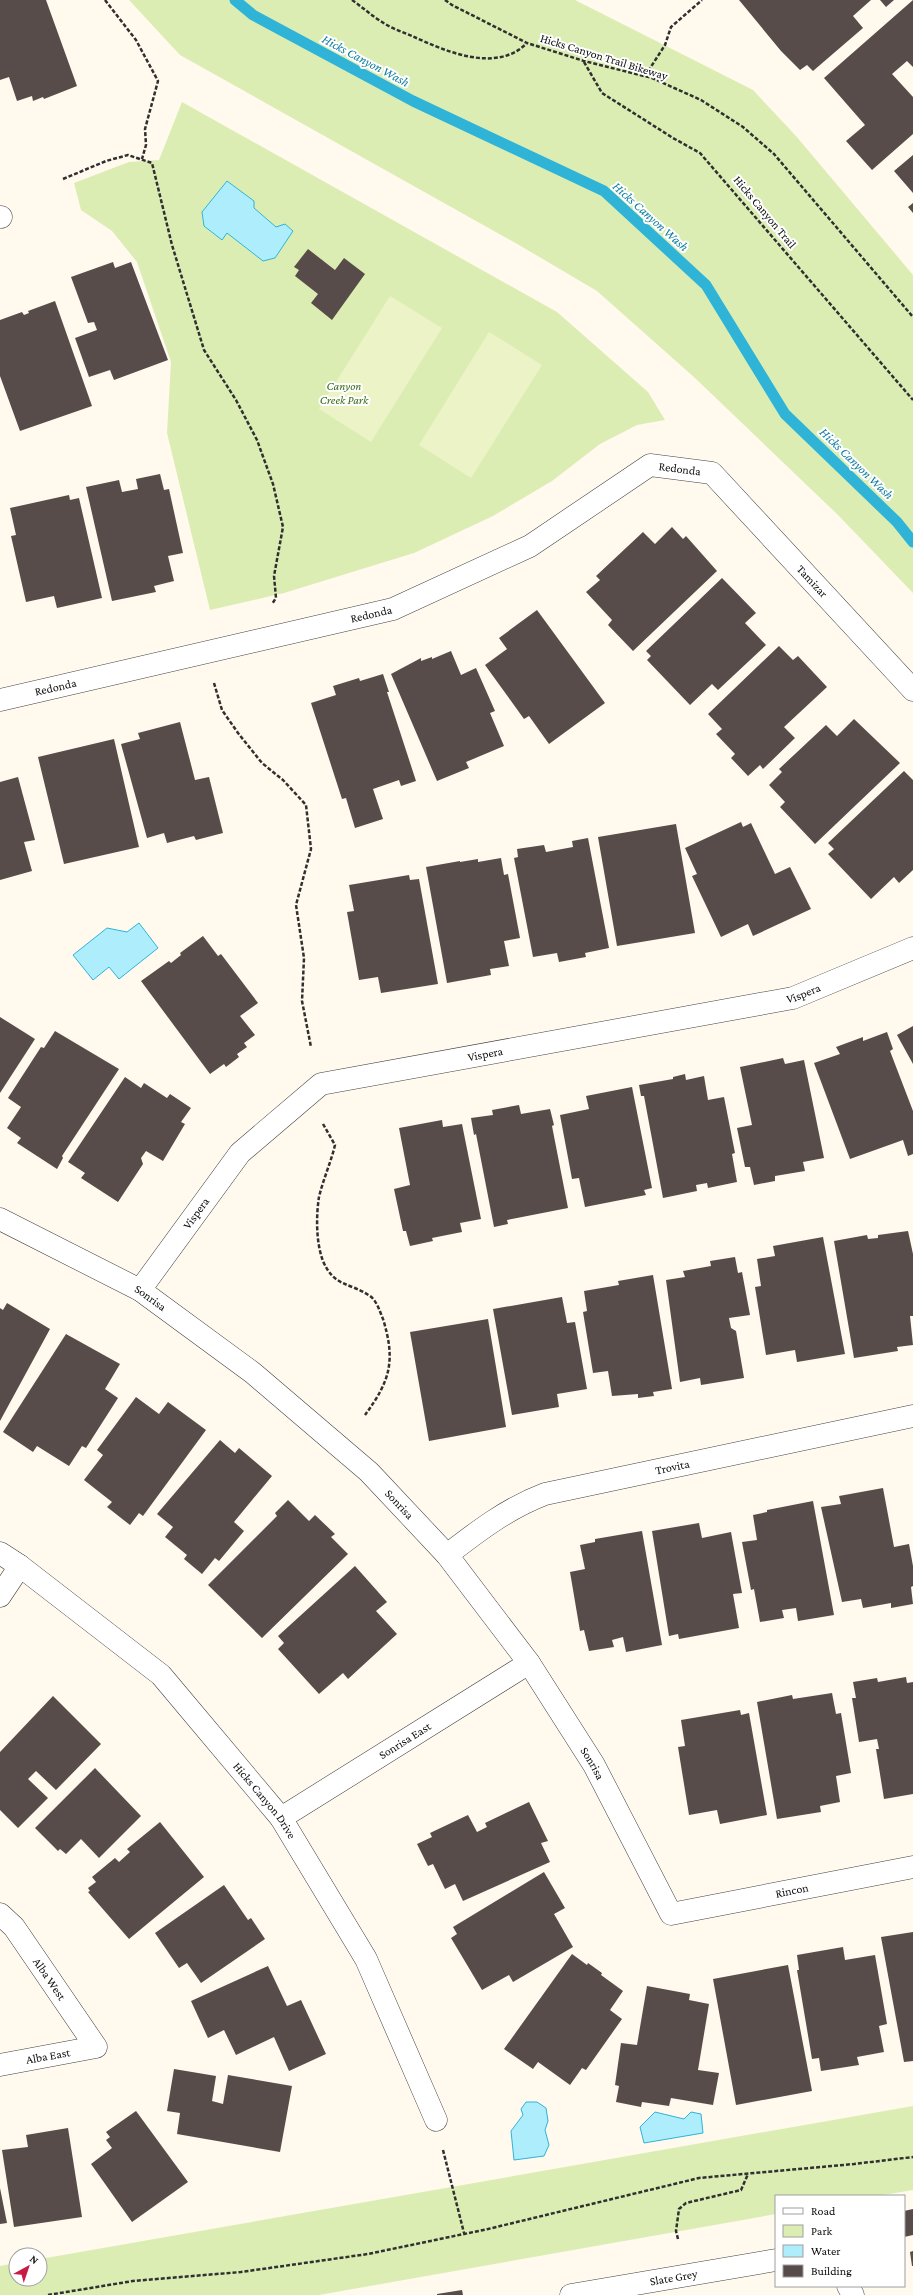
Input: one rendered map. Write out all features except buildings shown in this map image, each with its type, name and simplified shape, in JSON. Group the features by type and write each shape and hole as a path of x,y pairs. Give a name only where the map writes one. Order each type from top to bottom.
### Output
{"street":[{"name":"Redonda","path":"0,700 393,609 530,546 650,465 712,473"},
{"name":"Tamizar","path":"712,473 913,690"},
{"name":"Vispera","path":"140,1290 240,1153 321,1084 793,998 913,948"},
{"name":"Sonrisa","path":"0,1219 140,1290 254,1373 369,1472 447,1555 529,1663 594,1765 671,1914"},
{"name":"Trovita","path":"447,1555 488,1523 522,1502 545,1494 913,1416"},
{"name":"Hicks Canyon Drive","path":"0,1553 20,1566 161,1675 281,1818 366,1959 436,2120"},
{"path":"0,1596 20,1566"},
{"name":"Sonrisa East","path":"281,1818 529,1663"},
{"name":"Rincon","path":"671,1914 913,1867"},
{"name":"Alba West","path":"0,1914 14,1927 96,2047"},
{"name":"Alba East","path":"0,2065 96,2047"},
{"name":"Slate Grey","path":"571,2295 775,2260"}],"path":[{"path":"105,0 136,40 158,81 145,129 146,145 142,158"},
{"path":"352,0 383,23 426,42 467,57 502,58 518,52 527,44"},
{"name":"Hicks Canyon Trail Bikeway","path":"445,0 527,44 645,77 701,100 743,127 774,154 913,317"},
{"path":"645,77 665,45 671,27 702,0"},
{"name":"Hicks Canyon Trail","path":"584,61 602,93 673,138 700,153 913,400"},
{"path":"63,179 106,161 128,155 142,158 152,163 172,245 204,350 236,400 257,440 273,484 284,527 274,576 276,598 212,678 222,710 262,763 283,780 306,805 311,849 296,905 304,958 302,1001 311,1047"},
{"path":"320,1120 335,1145 319,1197 318,1231 323,1260 334,1279 371,1297 380,1310 390,1342 389,1368 381,1392 365,1415"},
{"path":"48,2295 133,2281 241,2272 368,2254 488,2229 699,2178 913,2157"},
{"path":"678,2239 676,2231 679,2209 686,2203 741,2190 748,2174"},
{"path":"450,2181 464,2233"}],"green space":[{"path":"129,0 575,0 753,90 796,136 913,275 913,593 838,515 695,378 597,291 519,245 180,55"},
{"name":"Canyon Creek Park","path":"182,102 557,312 648,392 665,420 637,425 600,444 552,481 493,516 414,553 284,593 210,610 167,433 171,362 137,262 112,231 81,210 74,183 129,162 159,160"},
{"path":"390,296 442,328 371,442 319,409"},
{"path":"489,332 542,365 471,478 419,445"},
{"path":"913,2106 913,2190 883,2195 775,2195 775,2214 319,2295 0,2295 0,2266 8,2264 8,2287 48,2287 48,2258"}],"water":[{"path":"227,181 254,201 254,208 276,227 285,224 293,231 275,258 263,261 227,233 222,240 204,226 202,212"},
{"path":"139,923 158,948 119,979 109,967 93,980 73,955 107,928 127,932"},
{"path":"526,2102 537,2102 546,2108 548,2121 545,2130 549,2145 544,2156 514,2160 511,2131 523,2115 521,2109"},
{"path":"655,2112 684,2119 691,2112 701,2114 703,2133 644,2143 640,2127"}],"waterway":[{"name":"Hicks Canyon Wash","path":"235,0 253,15 413,101 604,191 706,285 785,414 897,522 913,542"}]}
